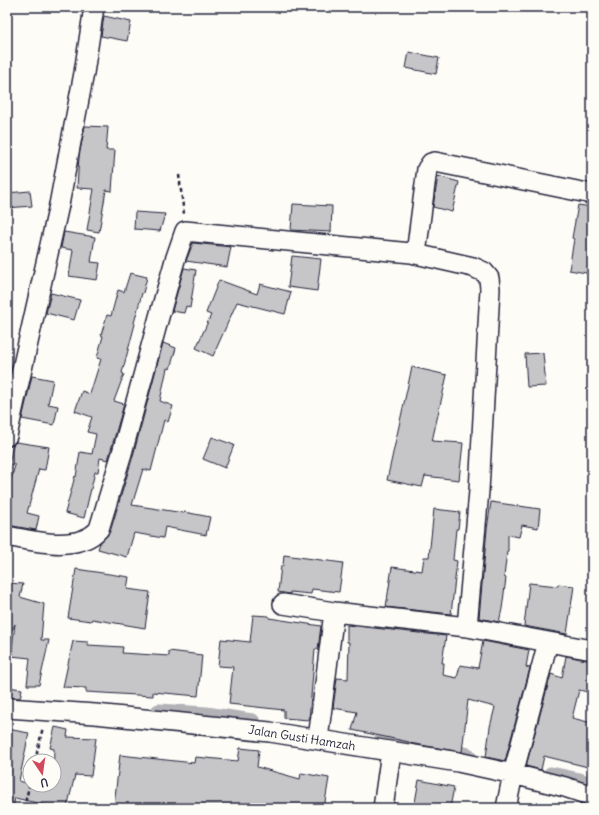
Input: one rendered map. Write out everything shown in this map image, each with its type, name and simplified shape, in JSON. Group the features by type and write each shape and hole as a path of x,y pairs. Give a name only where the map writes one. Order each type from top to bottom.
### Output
{"street":[{"path":"7,436 58,205 84,73 94,7"},
{"path":"416,254 427,169 431,163 435,162 592,194"},
{"path":"7,536 36,542 69,543 91,536 99,529 122,453 175,260 186,232 416,254 473,267 484,272 489,278 490,289 479,491 467,627"},
{"path":"283,604 334,612 467,627 592,650"},
{"path":"318,739 334,612"},
{"path":"506,808 513,774 548,642"},
{"name":"Jalan Gusti Hamzah","path":"7,708 270,732 318,739 458,762 565,787 592,796"},
{"path":"383,808 391,752"}],"path":[{"path":"179,175 186,232"},
{"path":"37,753 46,711"},
{"path":"24,808 27,793"}],"building":[{"path":"104,16 131,22 127,41 101,36"},
{"path":"409,52 439,58 436,74 406,68"},
{"path":"85,126 108,127 106,150 115,150 112,191 106,190 99,232 87,230 94,189 77,188 79,156"},
{"path":"438,176 459,182 452,212 433,207"},
{"path":"30,191 32,206 7,208 7,193"},
{"path":"293,204 332,206 331,232 291,230"},
{"path":"578,205 592,207 592,274 569,270 574,239 572,238"},
{"path":"135,212 165,214 160,231 134,229"},
{"path":"64,232 95,237 91,262 100,263 97,280 69,276 73,250 61,248"},
{"path":"193,243 231,247 227,267 186,261"},
{"path":"292,256 321,259 317,291 288,287"},
{"path":"184,268 196,270 190,308 186,306 184,313 172,311"},
{"path":"130,273 147,277 122,373 124,374 114,401 124,404 108,460 100,458 98,472 95,472 84,518 65,513 75,476 76,477 80,452 92,454 96,434 87,432 92,417 75,411 82,391 90,394 101,359 97,358 103,336 101,335 107,315 111,316 118,290 124,292"},
{"path":"219,280 257,294 260,284 291,292 285,314 237,302 213,356 196,348 211,315 206,313"},
{"path":"51,293 80,300 74,320 46,313"},
{"path":"163,343 176,348 170,369 167,368 160,401 173,406 168,422 164,420 151,471 143,469 132,505 210,517 206,535 165,527 163,538 134,533 127,557 98,549 100,543 110,532 133,456"},
{"path":"543,353 546,386 527,387 525,354"},
{"path":"412,367 447,375 432,441 463,443 459,480 425,476 422,487 387,480"},
{"path":"32,376 53,380 48,404 58,406 54,425 22,419"},
{"path":"212,437 234,445 225,468 203,459"},
{"path":"16,442 49,447 45,470 39,469 27,513 39,516 36,530 7,525 7,495 15,465 9,464 13,445"},
{"path":"491,502 540,509 538,528 522,525 519,537 508,535 508,551 504,577 506,578 499,622 479,618 487,529"},
{"path":"434,509 460,512 458,529 456,529 453,560 457,561 451,614 386,607 392,567 422,571 424,557 429,557"},
{"path":"284,555 343,563 339,592 312,589 311,594 290,592 290,594 278,592 281,566 283,566"},
{"path":"76,569 129,577 127,589 150,592 145,628 92,619 91,621 68,618"},
{"path":"7,583 23,584 20,597 44,604 41,640 49,640 39,685 27,685 30,658 11,656 15,624 12,630 7,630"},
{"path":"529,583 574,586 567,634 524,626"},
{"path":"253,615 269,616 269,618 321,626 318,649 315,649 309,720 284,718 284,710 229,704 233,667 218,666 221,639 250,642"},
{"path":"347,625 446,636 442,663 444,663 443,675 457,678 460,665 478,668 483,641 529,650 526,667 530,668 505,761 486,757 490,727 495,707 468,700 462,752 409,743 352,730 357,712 333,708 337,678 348,679 349,642 347,642"},
{"path":"73,641 88,642 88,645 123,647 122,653 169,656 169,651 202,655 198,696 153,692 153,696 86,692 86,688 63,687"},
{"path":"566,656 592,661 592,693 579,690 572,718 592,723 592,768 544,756 541,770 526,766 551,674 562,678"},
{"path":"7,687 22,689 20,698 7,697"},
{"path":"55,727 68,730 67,737 96,738 91,776 75,775 67,808 59,808 15,798 13,808 7,808 7,729 29,733 25,753 22,753 22,767 19,781 22,782 22,793 62,793 62,753 54,753 54,749 50,748"},
{"path":"240,748 259,750 257,767 300,779 301,773 329,778 324,808 135,808 114,805 120,755 194,763 195,757 238,761"},
{"path":"419,780 454,787 450,808 414,808"}],"waterway":[{"path":"159,712 206,715 252,722"},
{"path":"382,741 440,749 468,756"},
{"path":"551,775 579,781 592,786"}]}
